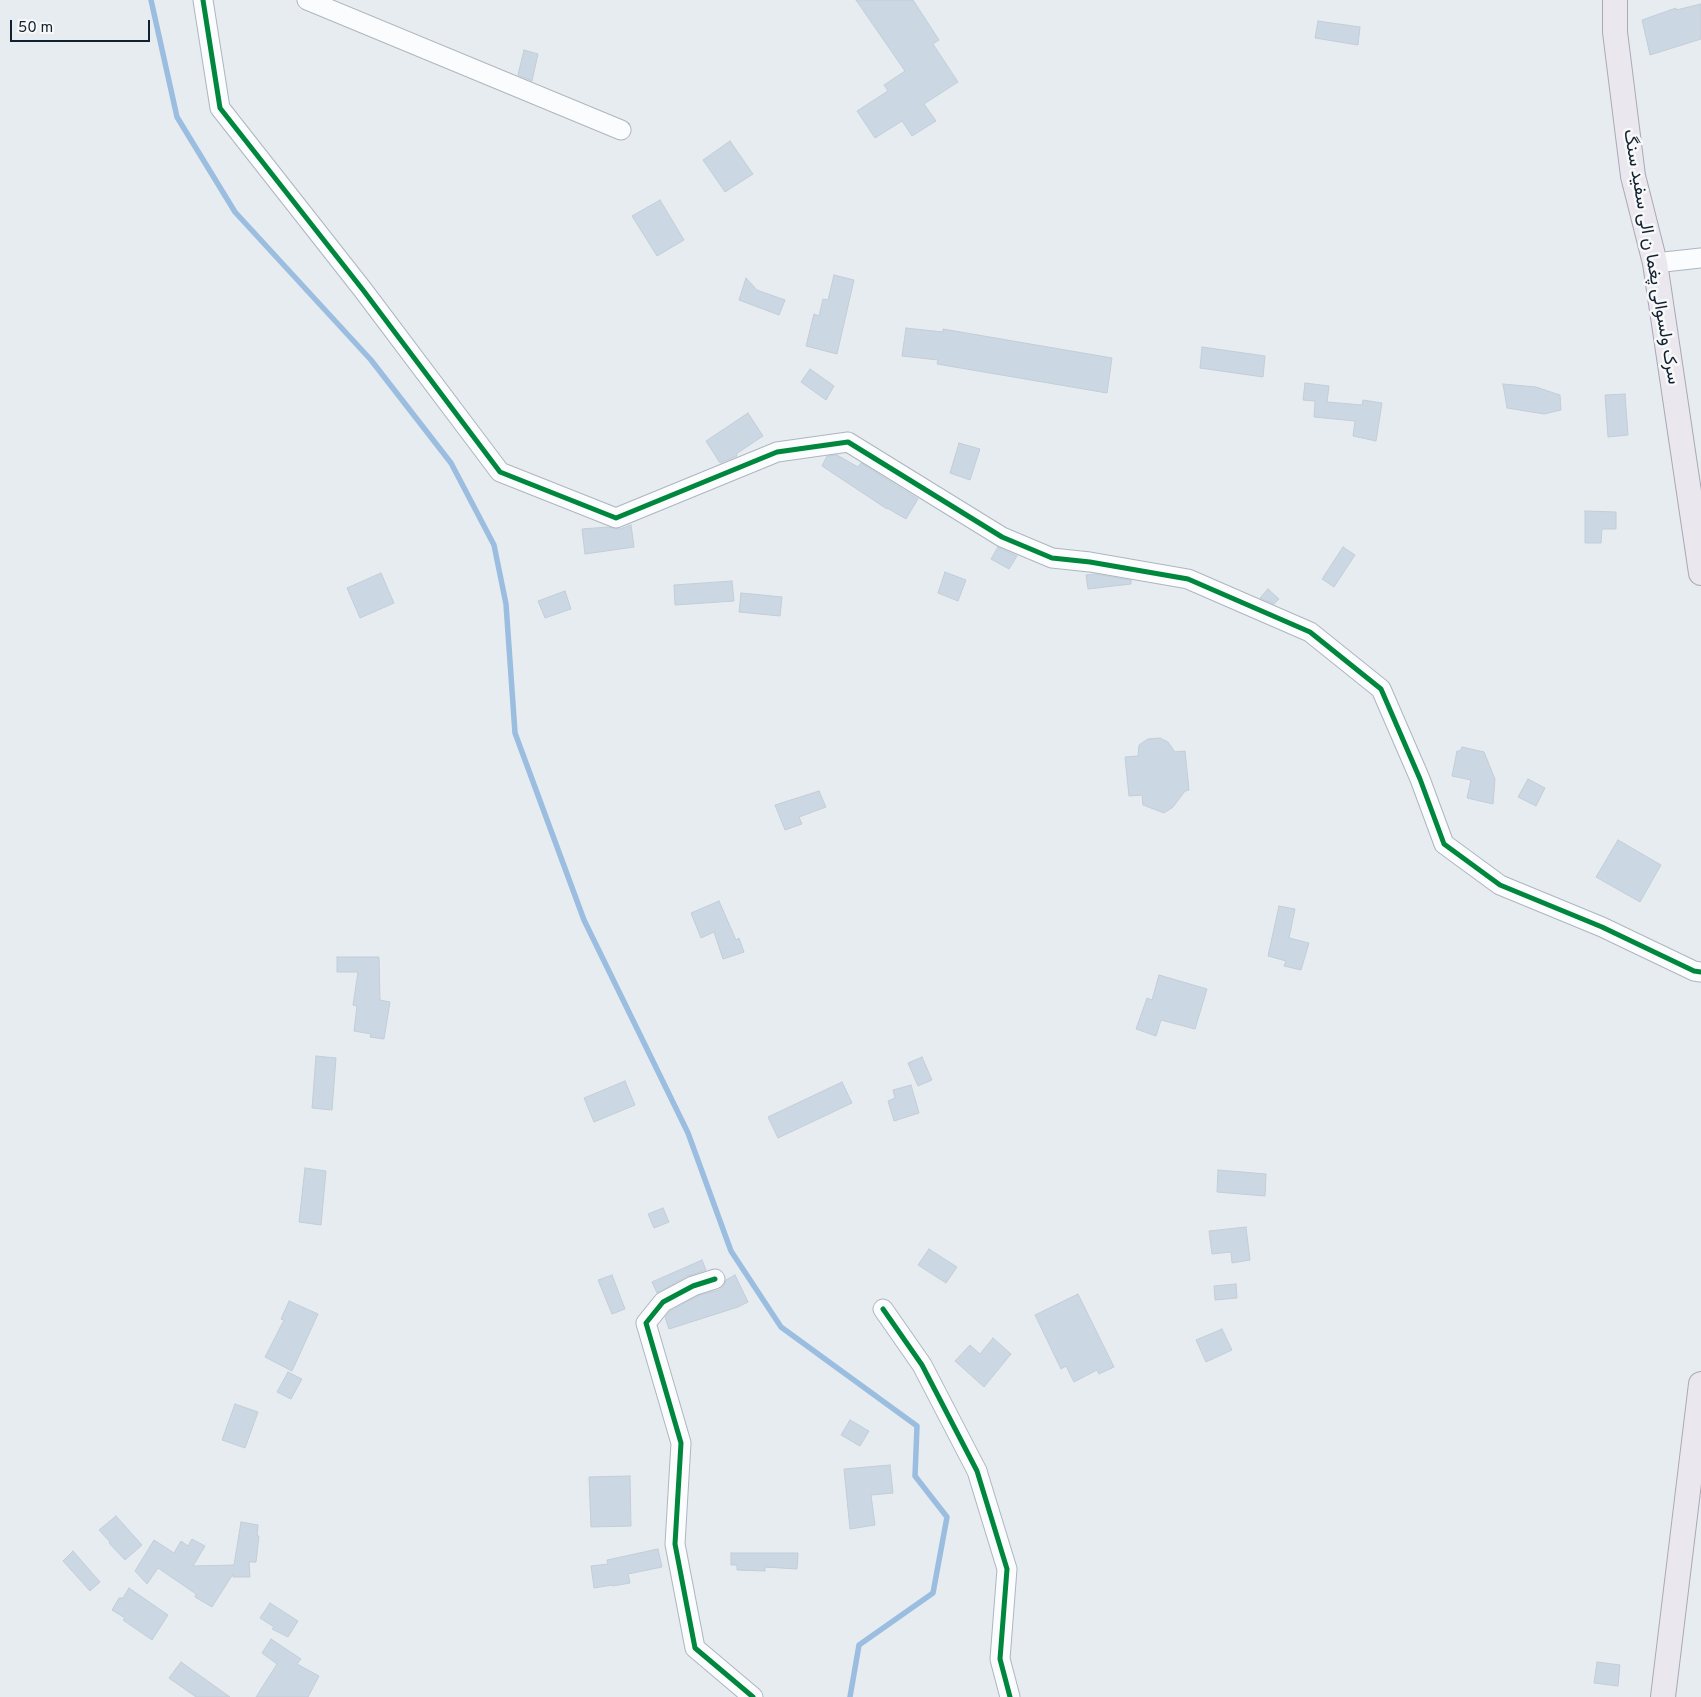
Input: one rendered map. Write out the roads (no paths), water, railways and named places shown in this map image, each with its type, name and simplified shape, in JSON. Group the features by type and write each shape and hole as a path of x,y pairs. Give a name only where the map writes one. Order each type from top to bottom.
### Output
{"main road":[{"name":"سرک ولسوالی پغما ن الی سفید سنگ","path":"1615,0 1615,32 1633,176 1655,263 1701,573"},
{"path":"1663,1697 1701,1384"}],"street":[{"path":"202,0 220,108 364,290 500,472 616,518 778,452 848,442 1002,537 1052,558 1090,562 1188,578 1310,632 1381,689 1420,779 1444,844 1500,885 1602,927 1694,971 1701,972"},
{"path":"307,0 621,130"},
{"path":"1655,263 1701,258"},
{"path":"715,1279 694,1286 663,1302 646,1324 681,1442 675,1544 695,1648 753,1697"},
{"path":"883,1309 922,1365 977,1471 1007,1569 1000,1659 1010,1697"}],"waterway":[{"path":"151,0 177,117 235,212 371,360 451,463 494,545 506,604 515,733 584,920 688,1133 731,1251 781,1327 917,1426 915,1476 947,1517 933,1593 859,1645 850,1697"}]}
